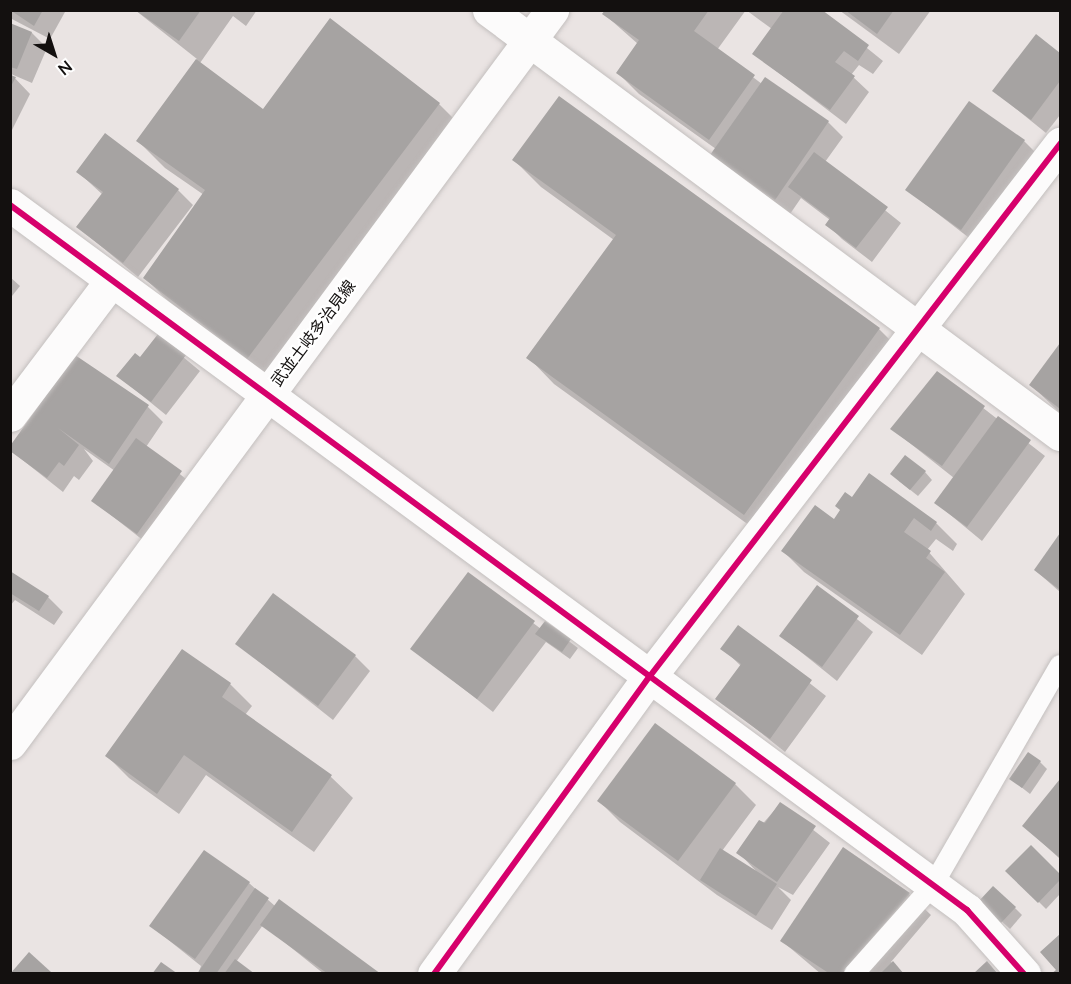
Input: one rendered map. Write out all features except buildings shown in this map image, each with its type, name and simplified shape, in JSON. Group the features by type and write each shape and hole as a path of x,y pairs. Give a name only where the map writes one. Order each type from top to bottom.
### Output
{"street":[{"path":"489,10 1060,434"},
{"name":"武並土岐多治見線","path":"15,726 267,396 552,10"},
{"path":"434,974 650,676 1060,144"},
{"path":"10,205 967,910 1024,974"},
{"path":"10,416 111,281"}],"lane":[{"path":"854,974 933,885 1060,665"}],"cycle path":[{"path":"434,974 650,676 1060,144"},
{"path":"10,205 967,910 1024,974"}]}
